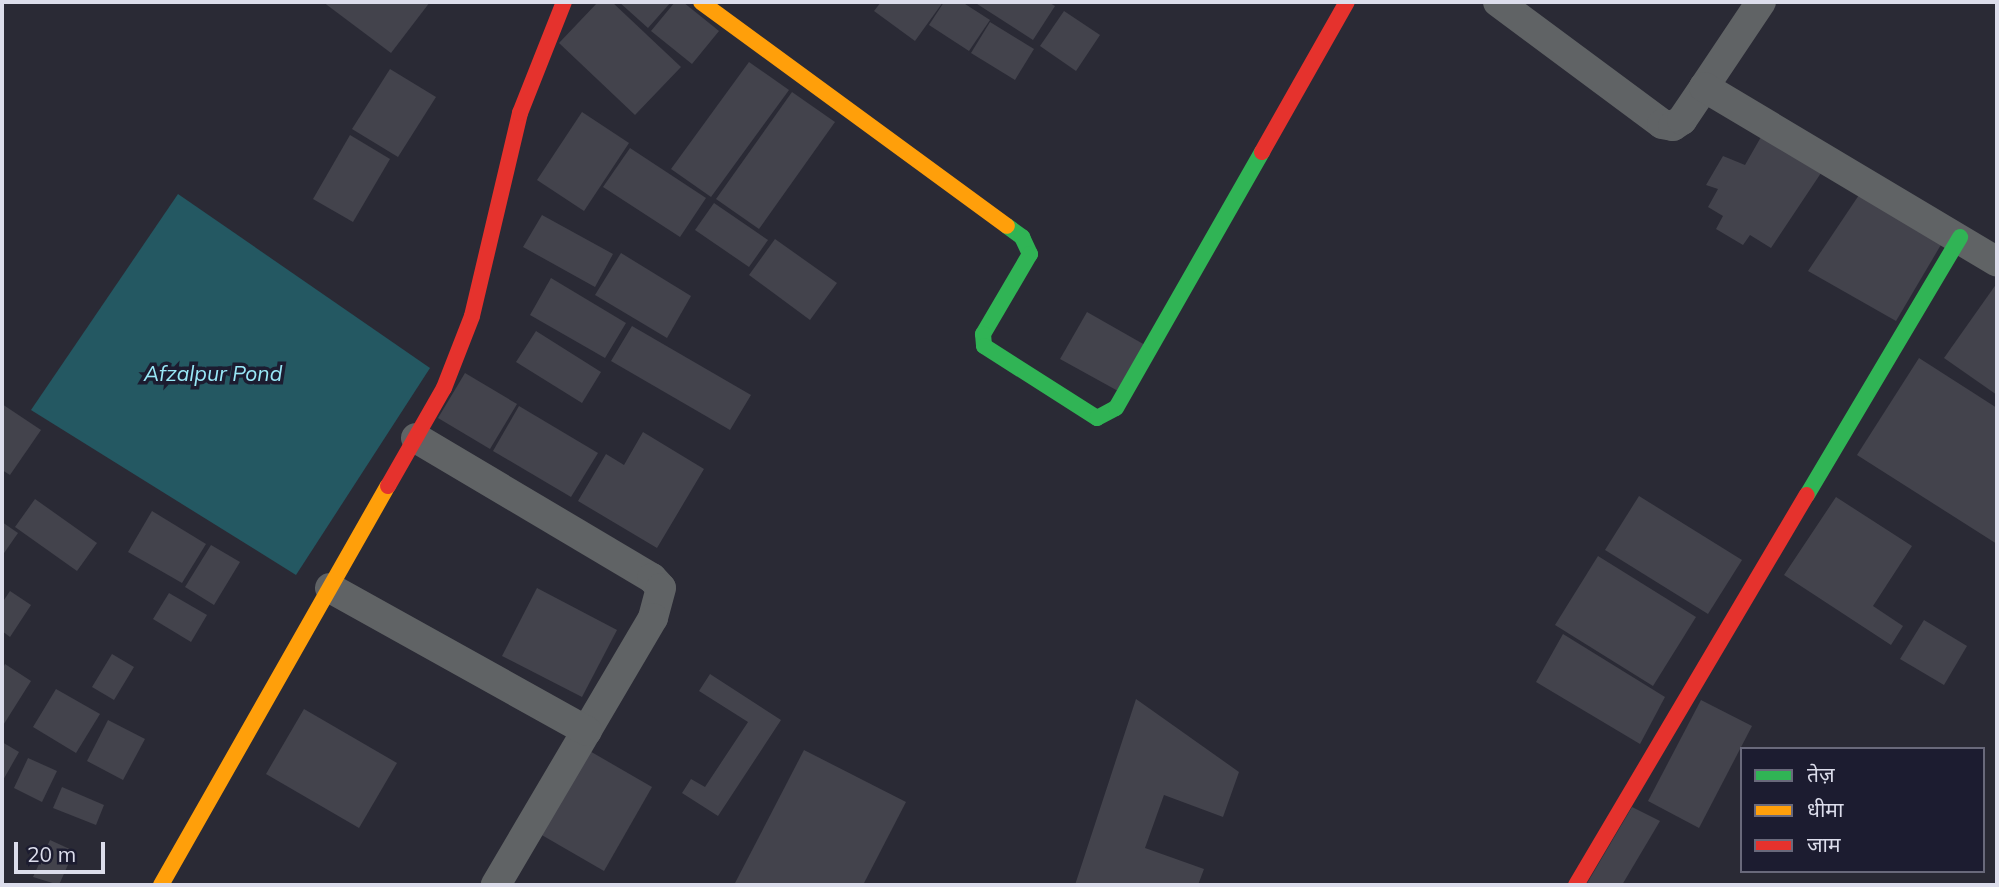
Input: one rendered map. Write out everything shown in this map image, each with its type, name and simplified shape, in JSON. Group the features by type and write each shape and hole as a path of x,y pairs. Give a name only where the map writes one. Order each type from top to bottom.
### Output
{"street":[{"path":"161,885 415,438 460,352 520,113 564,2"},
{"path":"701,2 1022,237 1030,254 983,334 984,346 1097,418 1116,408 1347,2"},
{"path":"1498,2 1662,124 1673,126 1682,120 1760,2"},
{"path":"1704,88 1997,262"},
{"path":"1576,885 1959,237"},
{"path":"415,438 652,578 661,588 660,603 496,885"},
{"path":"330,588 587,731"}],"water":[{"name":"Afzalpur Pond","path":"178,194 430,368 296,575 31,410"}],"building":[{"path":"323,2 430,2 391,53"},
{"path":"598,2 612,2 681,67 635,115 559,43"},
{"path":"619,2 671,2 648,28"},
{"path":"675,2 683,2 719,31 692,64 651,31"},
{"path":"881,2 943,2 915,41 874,11"},
{"path":"944,2 962,2 990,20 969,51 929,25"},
{"path":"974,2 1048,2 1055,6 1033,40"},
{"path":"1064,11 1100,35 1076,71 1040,46"},
{"path":"990,22 1034,49 1015,80 971,53"},
{"path":"749,62 789,90 711,197 671,169"},
{"path":"390,69 436,97 398,157 352,129"},
{"path":"792,92 835,122 759,229 716,199"},
{"path":"582,112 629,143 584,211 537,180"},
{"path":"350,135 390,159 353,222 313,199"},
{"path":"1761,137 1821,173 1771,248 1750,235 1743,245 1716,229 1723,216 1708,207 1718,189 1706,185 1723,156 1745,165"},
{"path":"630,148 706,198 680,237 603,187"},
{"path":"1859,195 1942,243 1896,321 1808,271"},
{"path":"714,203 768,240 749,267 695,230"},
{"path":"542,215 613,254 595,287 523,247"},
{"path":"775,239 837,283 810,320 749,275"},
{"path":"621,253 691,296 667,338 595,295"},
{"path":"551,278 626,323 605,358 530,315"},
{"path":"1997,283 1997,395 1944,358"},
{"path":"1087,312 1145,345 1118,391 1060,359"},
{"path":"632,326 751,395 730,430 611,361"},
{"path":"536,331 601,372 582,403 516,362"},
{"path":"1919,358 1997,408 1997,544 1857,455"},
{"path":"465,373 517,404 490,449 438,418"},
{"path":"2,404 41,430 10,475 2,470"},
{"path":"519,406 598,453 571,497 493,451"},
{"path":"643,432 704,469 657,548 578,501 606,454 624,465"},
{"path":"1639,496 1742,560 1708,614 1605,550"},
{"path":"1836,497 1912,546 1873,606 1903,626 1891,645 1784,575"},
{"path":"35,499 97,543 77,571 15,527"},
{"path":"152,511 206,544 182,583 128,552"},
{"path":"2,522 18,533 2,556"},
{"path":"211,545 240,562 214,605 185,587"},
{"path":"1598,556 1696,617 1653,686 1555,625"},
{"path":"537,588 617,630 582,697 502,656"},
{"path":"10,591 31,605 10,637 2,631 2,603"},
{"path":"169,593 207,615 191,642 153,619"},
{"path":"1924,620 1967,646 1944,685 1900,659"},
{"path":"1563,634 1665,697 1640,744 1536,682"},
{"path":"112,654 134,667 114,700 92,687"},
{"path":"5,664 31,681 2,727 2,670"},
{"path":"710,674 781,720 718,816 682,793 691,779 705,787 748,722 699,691"},
{"path":"56,689 100,714 76,753 33,727"},
{"path":"1136,699 1239,772 1223,817 1164,795 1145,848 1204,869 1198,885 1075,885"},
{"path":"1701,700 1752,726 1699,828 1648,801"},
{"path":"304,709 397,763 359,828 266,774"},
{"path":"108,720 145,739 123,780 87,761"},
{"path":"2,742 19,752 2,782"},
{"path":"588,750 652,787 604,871 540,834"},
{"path":"804,750 906,802 863,885 734,885"},
{"path":"28,758 57,771 42,802 14,788"},
{"path":"62,787 104,805 96,825 53,808"},
{"path":"1632,807 1660,821 1622,885 1586,885"},
{"path":"50,840 74,851 59,885 33,877"}],"traffic: fast":[{"path":"1007,226 1022,237 1030,254 983,334 984,346 1097,418 1116,408 1262,152"},
{"path":"1807,495 1960,237"}],"traffic: slow":[{"path":"701,2 1007,226"},
{"path":"161,885 388,486"}],"traffic: jam":[{"path":"388,486 444,388 472,316 520,113 564,2"},
{"path":"1262,152 1347,2"},
{"path":"1576,885 1807,495"}]}
